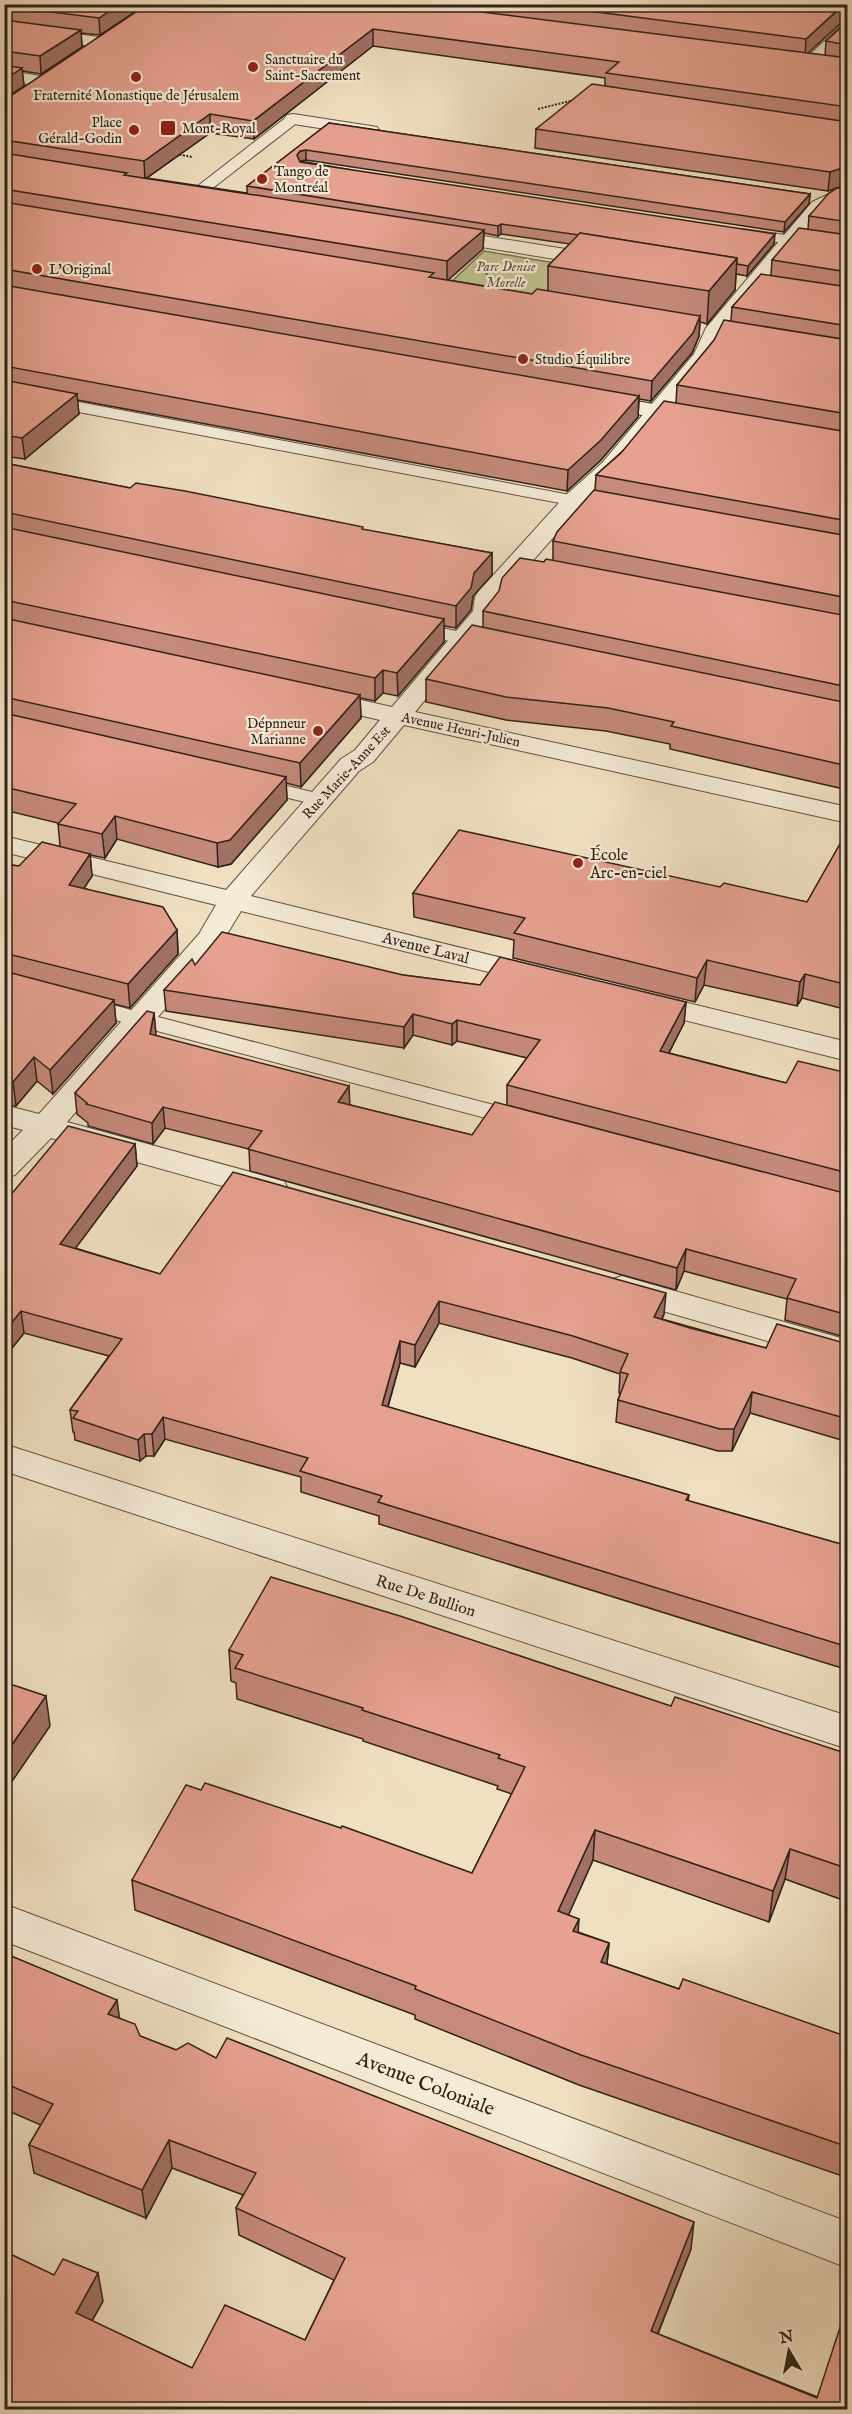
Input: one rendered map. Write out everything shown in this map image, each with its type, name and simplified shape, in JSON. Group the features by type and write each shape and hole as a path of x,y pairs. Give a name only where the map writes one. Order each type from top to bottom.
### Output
{"street":[{"path":"4,29 105,43"},
{"path":"88,54 120,33"},
{"path":"802,63 828,66"},
{"path":"4,75 53,77 21,98"},
{"path":"293,119 386,133"},
{"name":"Rue Marie-Anne Est","path":"4,1168 46,1127 211,938 233,899 318,799 350,765 364,756 485,612 488,597 506,563 605,473 705,353 714,332 744,283 792,240 819,206 818,198 848,190"},
{"path":"173,192 215,198"},
{"path":"818,198 848,202"},
{"path":"422,232 622,264"},
{"path":"744,283 779,289"},
{"path":"578,397 720,423"},
{"path":"506,563 547,571"},
{"name":"Avenue Henri-Julien","path":"296,693 848,815"},
{"name":"Avenue Laval","path":"4,844 560,980"},
{"path":"618,995 848,1052"},
{"path":"4,1115 305,1198"},
{"path":"594,1280 848,1352"},
{"name":"Rue De Bullion","path":"4,1457 848,1733"},
{"name":"Avenue Coloniale","path":"4,1922 848,2245"}],"lane":[{"path":"802,63 848,26"},
{"path":"195,195 293,119"},
{"path":"729,231 848,249"},
{"path":"4,393 616,508"},
{"path":"394,623 501,646"},
{"path":"231,779 318,799"},
{"path":"59,998 549,1127"}],"path":[{"path":"538,109 575,100"},
{"path":"174,154 198,158"}],"green space":[{"name":"Parc Denise Morelle","path":"484,251 572,266 539,299 449,284"}],"building":[{"path":"4,4 120,4 99,18 4,6"},
{"path":"148,4 418,4 848,58 848,107 606,73 619,62 373,29 253,121 210,114 144,161 4,140 4,98 9,97"},
{"path":"534,4 844,4 806,39"},
{"path":"4,20 81,30 40,56 4,51"},
{"path":"848,21 848,45 826,41"},
{"path":"4,65 22,68 4,80"},
{"path":"592,84 848,122 848,166 830,172 536,129"},
{"path":"329,123 810,194 785,222 306,150 300,151 297,155 300,162 775,234 748,266 737,264 737,258 580,233 579,235 501,224 498,226 247,186"},
{"path":"4,153 127,173 124,175 484,230 447,261 4,189"},
{"path":"837,188 848,188 848,222 809,216 829,193"},
{"path":"4,202 434,273 429,277 532,294 537,289 700,316 693,333 652,381 4,269"},
{"path":"799,228 848,235 848,272 772,260"},
{"path":"580,233 737,258 709,291 548,266"},
{"path":"761,274 848,287 848,326 732,307"},
{"path":"4,285 639,396 601,440 568,470 4,366"},
{"path":"724,320 848,340 848,414 677,385 714,340"},
{"path":"4,380 77,394 22,438 4,435"},
{"path":"664,401 848,432 848,521 596,475 621,453"},
{"path":"4,463 130,488 136,483 185,491 363,527 362,529 492,553 474,573 471,588 456,606 4,512"},
{"path":"594,490 848,536 848,598 553,541 557,532"},
{"path":"4,527 444,619 397,673 383,670 375,678 4,600"},
{"path":"520,558 544,562 546,559 848,616 848,687 483,611 499,591 502,578"},
{"path":"4,618 360,695 300,763 4,697"},
{"path":"472,625 848,703 848,766 671,726 674,722 608,708 506,697 426,679"},
{"path":"4,713 286,777 230,840 217,843 115,816 102,834 58,824 76,804 4,787"},
{"path":"459,830 720,887 724,883 807,902 848,830 848,985 805,974 800,982 707,960 697,978 514,933 525,918 413,893"},
{"path":"42,842 90,854 69,885 163,907 177,930 128,984 4,953 4,864 19,866"},
{"path":"222,932 403,975 480,985 500,957 686,1002 660,1051 786,1083 798,1061 848,1073 848,1173 507,1085 540,1040 457,1020 452,1024 413,1014 404,1027 164,990 192,959 195,965"},
{"path":"4,971 114,1000 50,1070 34,1057 13,1082 4,1080"},
{"path":"147,1011 154,1013 150,1034 349,1086 338,1102 472,1135 495,1102 848,1194 848,1315 787,1298 796,1279 686,1249 677,1268 248,1149 262,1131 163,1107 152,1123 86,1104 75,1093"},
{"path":"68,1126 135,1144 60,1244 160,1274 233,1172 666,1293 654,1317 690,1328 766,1348 777,1324 848,1344 848,1419 752,1392 734,1429 720,1429 618,1400 628,1374 620,1372 628,1354 573,1336 439,1301 415,1345 400,1341 382,1405 689,1495 686,1500 848,1546 848,1647 378,1502 382,1496 300,1471 308,1458 163,1417 152,1434 144,1434 138,1440 73,1418 78,1411 70,1410 122,1339 21,1311 4,1332 4,1203"},
{"path":"271,1577 400,1616 671,1706 675,1697 848,1754 848,1864 846,1868 790,1849 773,1891 595,1830 558,1911 579,1919 573,1931 609,1943 601,1962 679,1989 683,1979 848,2037 848,2147 581,2055 415,1989 416,1986 132,1880 186,1785 201,1790 205,1783 341,1828 342,1826 472,1873 525,1767 498,1758 500,1755 362,1710 363,1708 235,1668 243,1655 229,1650"},
{"path":"4,1682 46,1696 4,1756"},
{"path":"4,1953 117,2000 108,2014 135,2024 140,2036 176,2050 188,2043 216,2058 227,2038 694,2222 651,2331 817,2398 848,2303 848,2409 4,2409 4,2251 54,2275 63,2259 98,2273 76,2313 192,2368 225,2305 305,2340 345,2258 236,2208 256,2173 169,2140 142,2190 29,2145 53,2104 4,2083"}],"place":[{"name":"Sanctuaire du Saint-Sacrement","path":"253,67"},
{"name":"Fraternité Monastique de Jérusalem","path":"136,77"},
{"name":"Mont-Royal","path":"168,128"},
{"name":"Place Gérald-Godin","path":"134,130"},
{"name":"Tango de Montréal","path":"262,179"},
{"name":"L'Original","path":"37,269"},
{"name":"Studio Équilibre","path":"523,359"},
{"name":"Dépnneur Marianne","path":"318,731"},
{"name":"École Arc-en-ciel","path":"578,863"}]}
